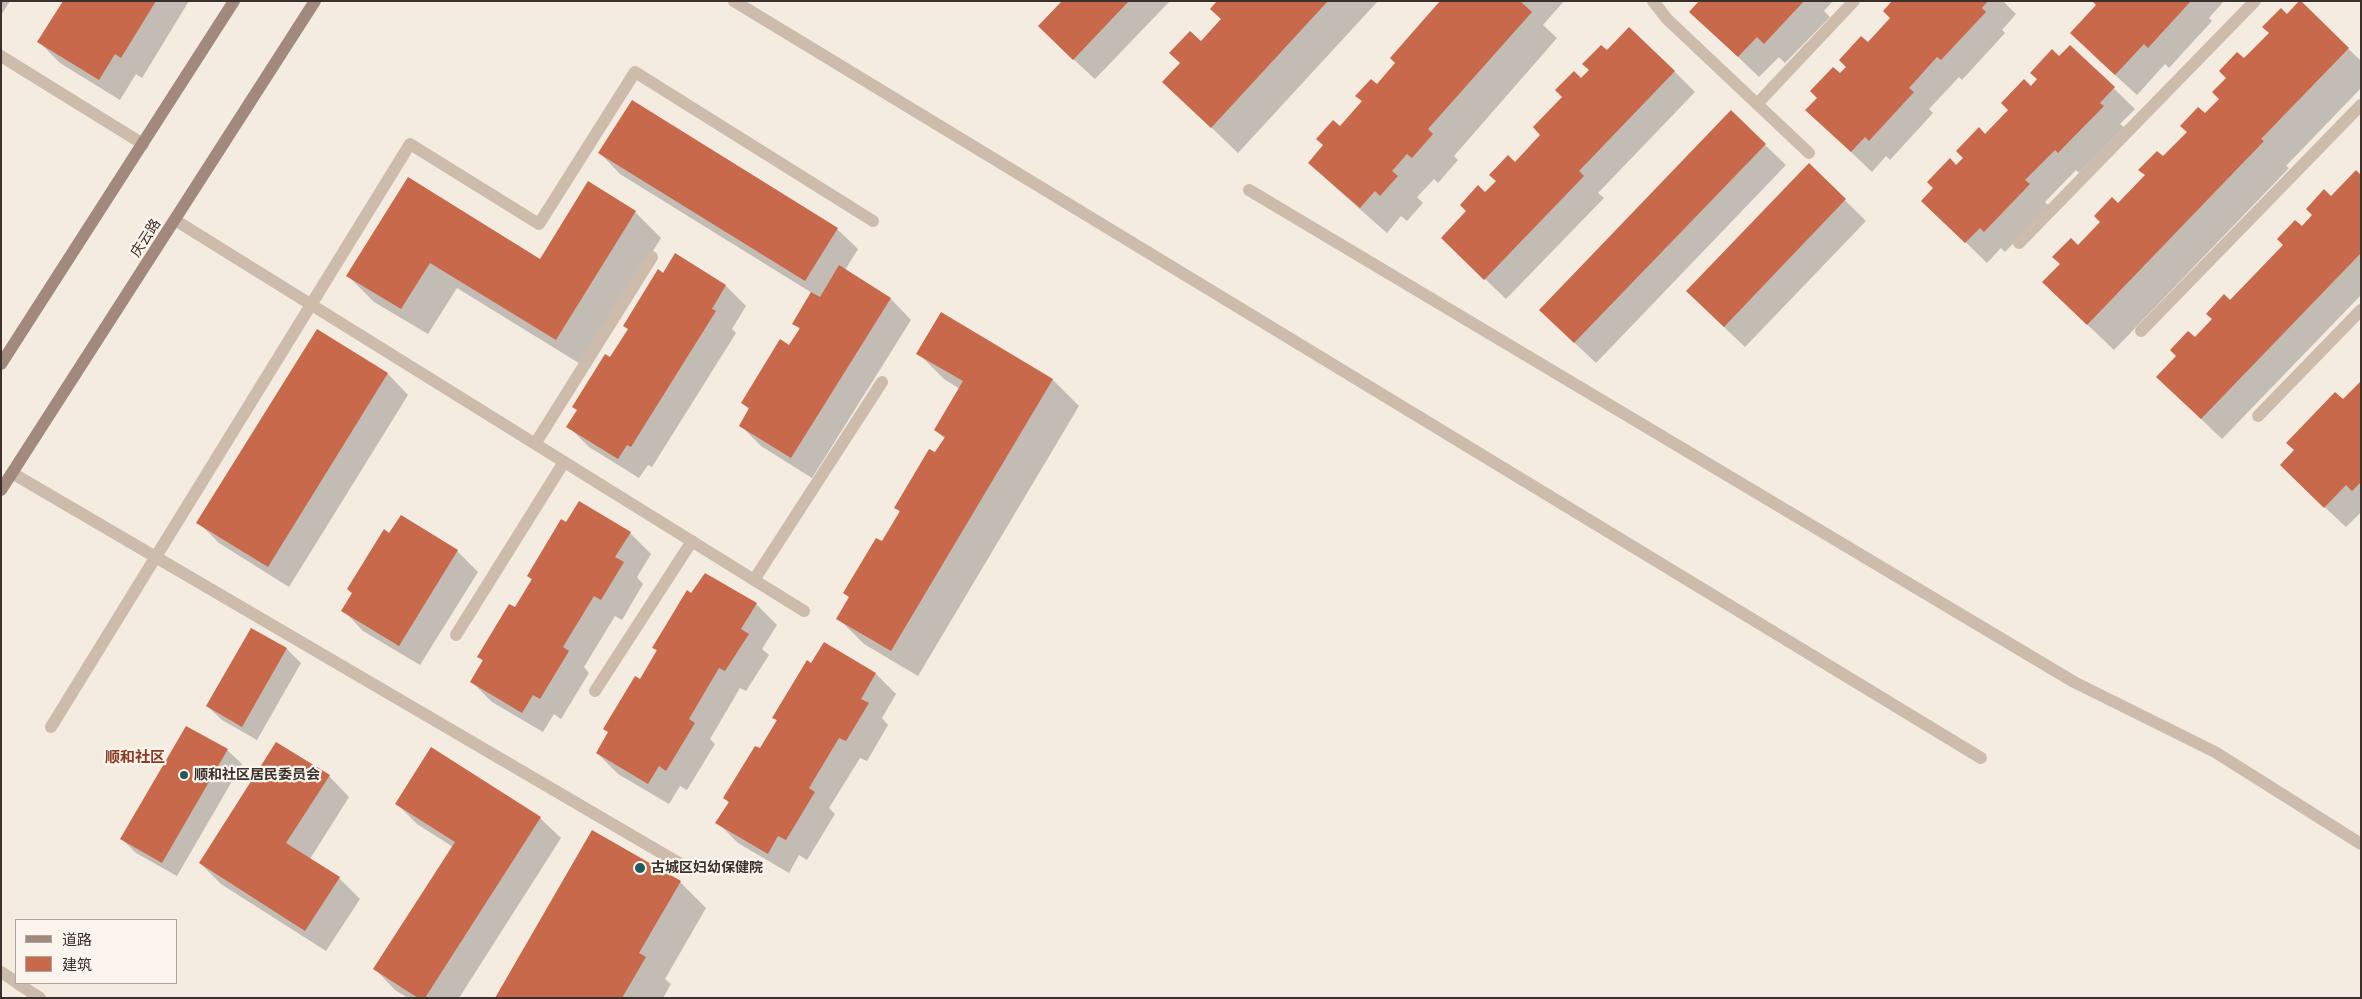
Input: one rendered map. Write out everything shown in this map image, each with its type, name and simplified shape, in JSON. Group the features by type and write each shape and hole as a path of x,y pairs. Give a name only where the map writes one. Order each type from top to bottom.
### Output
{"main road":[{"path":"1,364 234,1"},
{"name":"庆云路","path":"1,490 315,1"}],"street":[{"path":"734,1 1981,758"},
{"path":"1653,1 1666,19 1808,153"},
{"path":"1757,104 1854,1"},
{"path":"2019,243 2255,1"},
{"path":"1,56 142,144"},
{"path":"51,727 410,144 538,224 635,72 873,221"},
{"path":"2141,332 2361,104"},
{"path":"1250,190 2066,677 2214,752 2361,844"},
{"path":"175,220 804,611"},
{"path":"536,444 652,257"},
{"path":"2258,416 2361,310"},
{"path":"754,580 882,382"},
{"path":"456,635 564,462"},
{"path":"12,473 688,869"},
{"path":"596,691 692,541"},
{"path":"1,972 15,981"},
{"path":"20,984 40,998"}],"building":[{"path":"63,1 156,1 121,58 115,54 99,80 37,42"},
{"path":"1062,1 1129,1 1073,60 1038,26"},
{"path":"1217,1 1328,1 1211,128 1162,82 1180,63 1169,53 1190,31 1201,41 1221,19 1210,9"},
{"path":"1440,1 1520,1 1532,12 1428,129 1433,134 1412,158 1407,154 1392,171 1398,176 1380,196 1375,191 1360,208 1308,163 1323,145 1316,139 1333,120 1340,126 1362,101 1355,96 1371,79 1377,84 1395,63 1390,58"},
{"path":"1699,1 1804,1 1764,44 1757,37 1738,57 1689,12"},
{"path":"1892,1 1988,1 1982,8 1986,12 1941,60 1937,57 1909,88 1914,92 1869,141 1865,137 1851,152 1805,110 1817,98 1810,91 1833,67 1840,73 1846,67 1839,60 1861,36 1868,42 1890,18 1883,11"},
{"path":"2092,1 2191,1 2148,48 2144,44 2115,75 2070,33 2096,5"},
{"path":"2299,1 2349,48 2261,139 2264,141 2087,325 2042,282 2060,264 2052,257 2071,238 2078,245 2100,222 2094,216 2112,197 2118,203 2145,175 2138,170 2157,151 2163,156 2187,132 2180,126 2198,107 2205,113 2219,99 2212,92 2226,78 2219,71 2237,52 2244,58 2269,33 2262,27 2281,8 2287,14"},
{"path":"1629,27 1675,71 1579,171 1584,176 1484,280 1441,238 1466,211 1460,205 1478,185 1485,192 1496,181 1489,175 1508,155 1515,162 1540,135 1533,127 1562,97 1555,90 1574,71 1581,78 1589,70 1582,64 1601,45 1607,50"},
{"path":"2070,45 2115,87 2100,103 2104,106 2058,153 2055,150 2025,180 2030,184 1984,232 1980,228 1965,243 1921,201 1933,188 1927,182 1950,158 1956,165 1963,158 1956,151 1979,127 1985,134 2008,110 2001,103 2024,79 2031,86 2037,79 2030,73 2052,49 2059,56"},
{"path":"632,100 838,228 805,281 598,153"},
{"path":"1731,110 1766,144 1574,343 1539,310"},
{"path":"1809,163 1846,199 1724,327 1686,291"},
{"path":"2356,170 2361,175 2361,253 2201,419 2156,377 2176,356 2170,350 2188,331 2195,337 2212,319 2206,314 2224,294 2230,300 2283,245 2277,239 2295,220 2302,226 2312,215 2306,209 2324,189 2331,196"},
{"path":"408,177 540,259 588,181 636,211 556,340 430,263 401,309 346,276"},
{"path":"675,253 726,285 712,309 716,311 631,447 627,445 618,459 566,427 577,410 572,407 605,354 610,357 628,329 623,326 658,269 663,273"},
{"path":"839,265 891,298 791,458 739,426 749,408 741,403 780,339 789,345 800,328 792,324 811,292 820,297"},
{"path":"941,312 1053,379 891,651 836,619 849,597 843,593 876,538 882,541 900,511 894,508 929,449 935,452 945,437 934,430 963,381 916,354"},
{"path":"317,329 388,373 268,567 196,523"},
{"path":"2361,381 2361,482 2352,491 2346,485 2324,508 2280,465 2294,450 2286,443 2335,392 2343,399"},
{"path":"579,501 631,532 615,557 624,562 601,600 594,596 563,647 569,651 540,699 533,695 522,713 470,682 483,660 477,657 509,604 515,607 532,579 527,576 561,519 566,522"},
{"path":"401,515 458,550 399,646 341,611 352,593 347,589 384,529 389,533"},
{"path":"705,573 757,603 741,629 749,634 725,671 719,668 689,719 695,723 666,771 659,766 648,784 596,753 608,732 603,729 635,676 640,679 657,650 652,648 687,590 691,593"},
{"path":"251,628 287,648 242,727 206,706"},
{"path":"824,642 876,673 861,699 869,703 846,741 839,738 809,788 815,792 786,840 778,836 768,854 715,823 729,802 723,798 755,746 760,748 777,720 772,718 807,660 811,663"},
{"path":"186,726 228,749 162,863 120,839"},
{"path":"276,742 330,775 286,843 340,877 305,931 199,863"},
{"path":"431,747 541,817 425,998 418,998 373,969 455,842 395,804"},
{"path":"592,830 681,881 639,953 646,957 622,998 495,998"}],"place":[{"name":"顺和社区居民委员会","path":"184,775"},
{"name":"古城区妇幼保健院","path":"640,868"}],"district":[{"name":"顺和社区","path":"135,757"}]}
